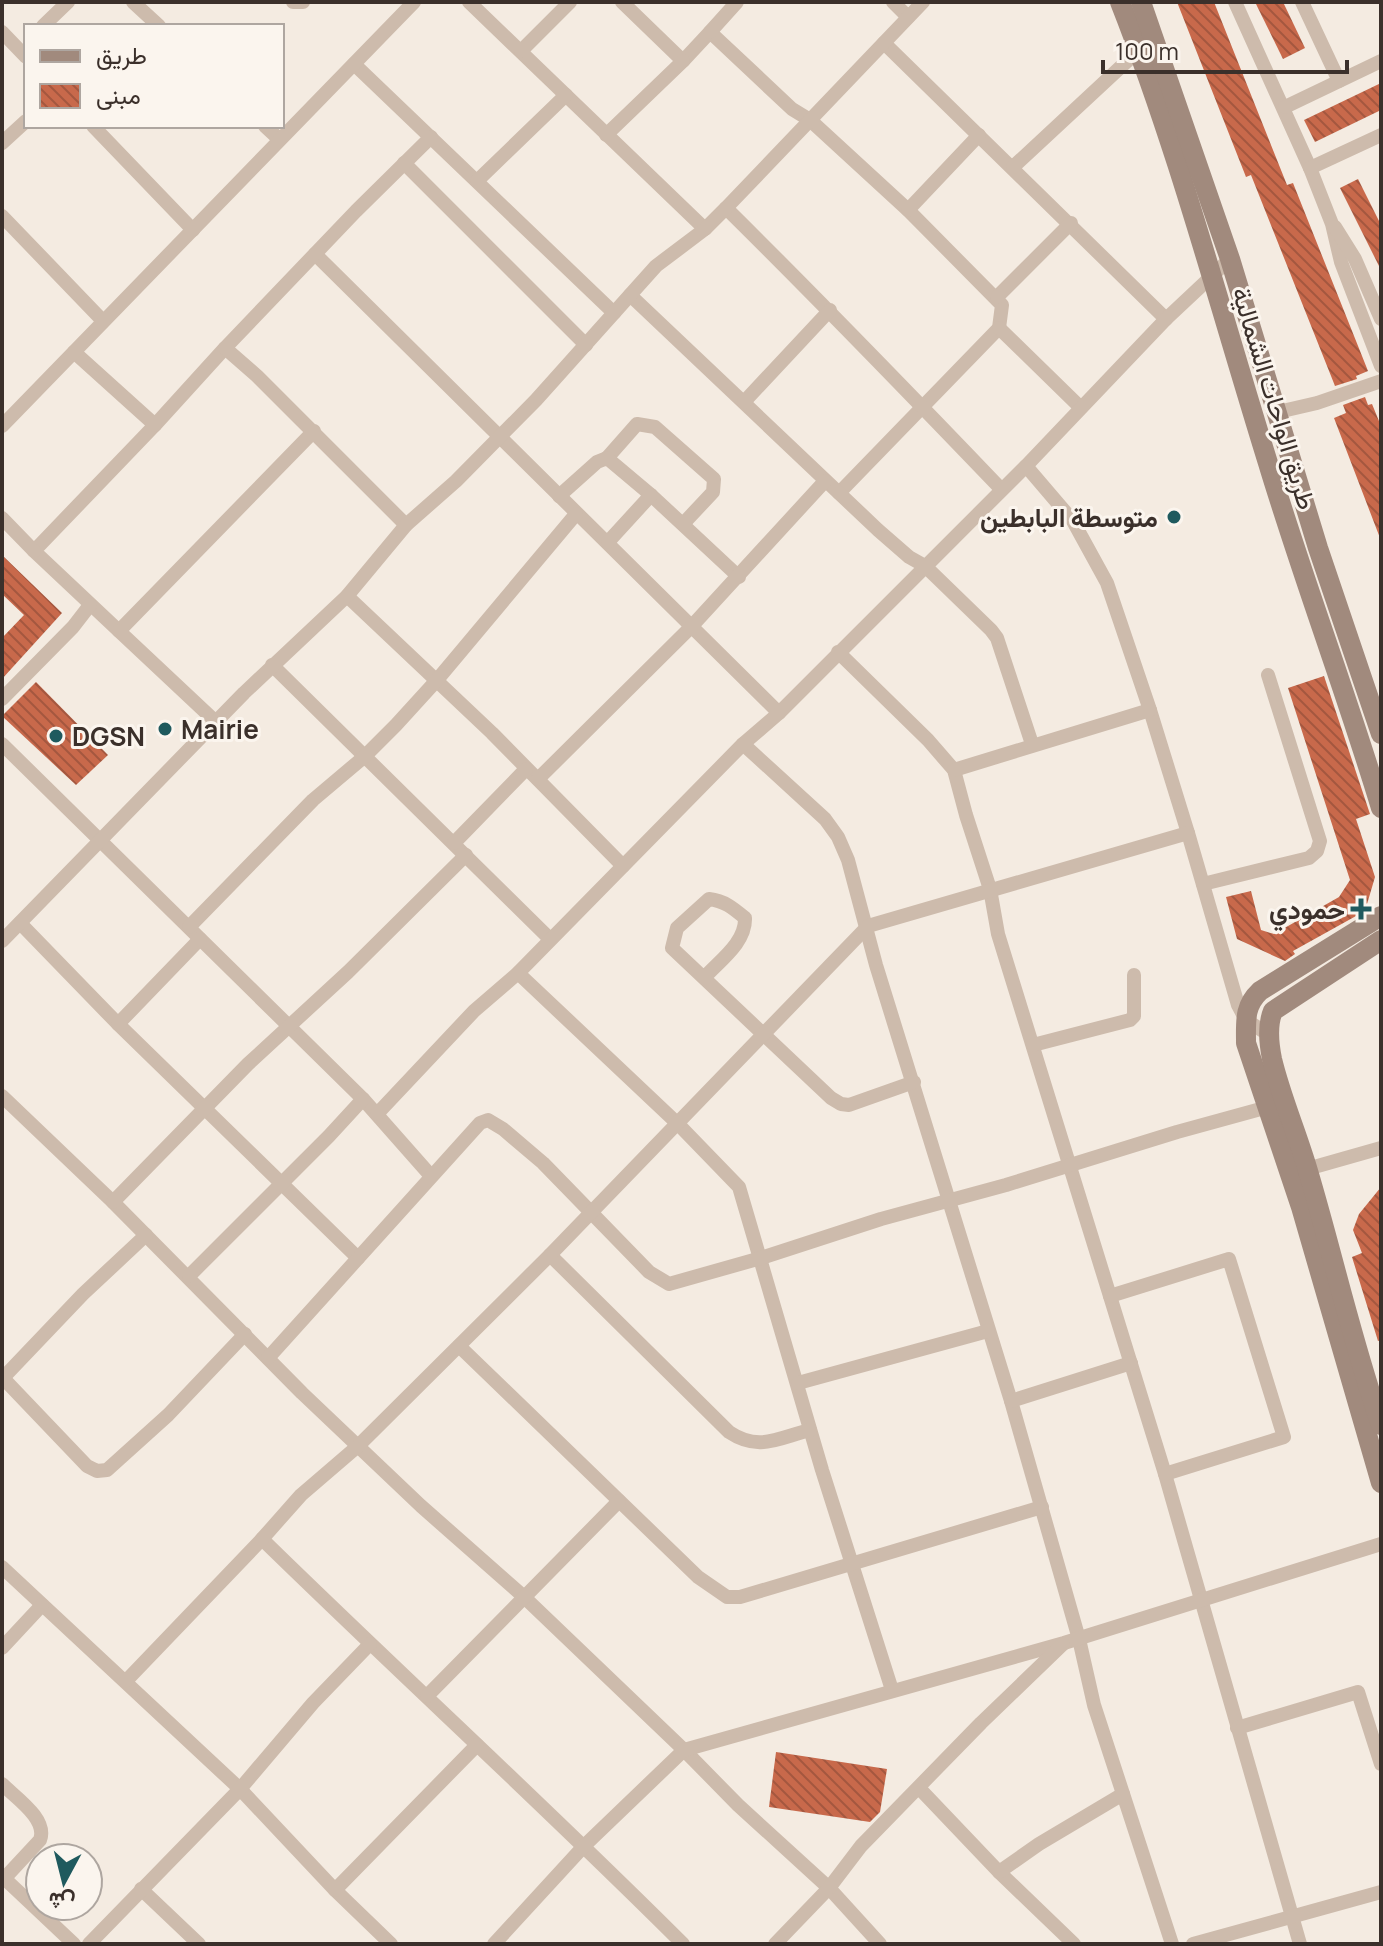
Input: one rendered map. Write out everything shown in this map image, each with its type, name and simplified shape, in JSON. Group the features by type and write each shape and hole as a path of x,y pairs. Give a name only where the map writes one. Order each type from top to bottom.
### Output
{"main road":[{"name":"طريق الواحات الشمالية","path":"1120,2 1177,164 1317,620 1381,808"},
{"name":"طريق الواحات الشمالية","path":"1141,2 1230,259 1327,577 1381,734"},
{"path":"1381,916 1260,991 1249,1003 1246,1020 1246,1043 1301,1207 1381,1483"},
{"path":"1381,940 1273,1011 1269,1035 1279,1084 1307,1169 1381,1425"}],"street":[{"path":"45,24 68,2"},
{"path":"133,2 157,24"},
{"path":"293,2 303,2"},
{"path":"2,426 414,2"},
{"path":"469,2 705,229"},
{"path":"521,51 570,2"},
{"path":"622,2 683,61"},
{"path":"606,135 683,61 737,2"},
{"path":"893,2 908,17"},
{"path":"2,941 272,665 347,596 406,525 456,481 586,345 656,266 705,229 923,2"},
{"path":"1235,2 1310,168 1332,224 1341,262 1381,366"},
{"path":"1302,2 1339,81"},
{"path":"2,32 24,49"},
{"path":"710,32 792,109 810,120 908,210 1002,305 999,328 839,493"},
{"path":"884,43 1166,319"},
{"path":"1013,167 1139,50"},
{"path":"1285,107 1381,61"},
{"path":"354,64 614,313"},
{"path":"477,181 566,95"},
{"path":"2,143 24,123"},
{"path":"95,128 193,230"},
{"path":"267,128 279,139"},
{"path":"908,210 979,135"},
{"path":"1310,168 1381,135"},
{"path":"34,551 315,254 431,137"},
{"path":"404,163 586,345"},
{"path":"726,208 885,366 1001,489"},
{"path":"2,216 103,321"},
{"path":"997,297 1071,223"},
{"path":"1332,224 1350,249 1381,319"},
{"path":"315,254 779,713"},
{"path":"377,1114 474,1011 518,973 743,744 779,713 1026,466 1166,319 1230,259"},
{"path":"630,295 825,481 984,621 997,638 1032,744"},
{"path":"744,402 830,310"},
{"path":"999,328 1080,407"},
{"path":"225,348 314,431 406,525"},
{"path":"74,352 155,425"},
{"path":"1278,412 1317,403 1381,381"},
{"path":"559,496 597,462 607,458 637,424 655,427 714,479 713,492 683,524"},
{"path":"119,631 314,431"},
{"path":"607,458 739,577"},
{"path":"1026,466 1073,521 1107,583 1188,833 1233,993 1246,1020 1269,1035"},
{"path":"454,843 691,627 825,481"},
{"path":"608,542 651,495"},
{"path":"189,927 313,800 364,757 437,680 576,514"},
{"path":"2,518 216,722"},
{"path":"347,596 437,680 623,866"},
{"path":"2,699 73,627 90,605"},
{"path":"838,652 928,740 954,770 990,889 998,934 1165,1474 1300,1944"},
{"path":"272,665 550,939"},
{"path":"1203,884 1309,858 1317,851 1320,841 1268,675"},
{"path":"954,770 1150,710"},
{"path":"743,744 808,801 838,837 868,926 876,965 1011,1401 1079,1639 1094,1705 1172,1944"},
{"path":"4,749 102,840 363,1099 431,1176"},
{"path":"126,1681 301,1495 358,1446 550,1255 868,926 1188,833"},
{"path":"113,1202 248,1064 348,972 466,855"},
{"path":"704,978 742,937 745,929 745,918 730,905 718,900 709,899 677,928 672,948 704,978 765,1035 841,1104 862,1101 914,1082"},
{"path":"20,923 118,1024 358,1258"},
{"path":"118,1024 200,939"},
{"path":"518,973 678,1124 739,1187 810,1430 892,1690"},
{"path":"1033,1045 1130,1020 1135,1010 1134,975"},
{"path":"2,1096 189,1276 358,1446 523,1596 738,1805 829,1888 880,1944"},
{"path":"189,1276 363,1099"},
{"path":"268,1358 431,1176 480,1123 488,1120 543,1163 649,1272 669,1284 1268,1107"},
{"path":"1307,1169 1381,1148"},
{"path":"146,1235 83,1294 3,1379 87,1466 97,1471 107,1470 168,1415 245,1334"},
{"path":"550,1255 736,1437 755,1444 810,1430"},
{"path":"1110,1296 1229,1259 1284,1437 1165,1474"},
{"path":"798,1383 988,1331"},
{"path":"459,1346 698,1577 727,1597 740,1597 1042,1507"},
{"path":"1011,1401 1131,1363"},
{"path":"427,1696 619,1501"},
{"path":"262,1539 683,1944"},
{"path":"496,1943 584,1846 684,1750 1079,1639 1381,1544"},
{"path":"2,1567 240,1789 335,1890 391,1944"},
{"path":"2,1648 42,1605"},
{"path":"775,1944 829,1888 861,1846 1064,1643"},
{"path":"89,1944 240,1789 313,1703 370,1644"},
{"path":"1237,1728 1358,1692 1381,1764"},
{"path":"335,1890 477,1745"},
{"path":"2,1784 40,1823 43,1832 40,1840 4,1880 74,1944"},
{"path":"919,1788 999,1872 1074,1944"},
{"path":"999,1872 1039,1844 1123,1794"},
{"path":"141,1889 199,1944"},
{"path":"1193,1944 1381,1892"}],"building":[{"path":"1177,2 1214,2 1287,185 1293,183 1368,371 1356,376 1357,379 1335,386 1251,175 1246,177"},
{"path":"1255,2 1283,2 1305,48 1283,59"},
{"path":"1381,83 1381,110 1315,142 1304,120"},
{"path":"1358,179 1381,225 1381,270 1340,188"},
{"path":"1365,397 1368,405 1372,404 1381,426 1380,538 1334,418 1346,413 1343,405"},
{"path":"2,555 62,613 2,679 2,638 24,615 2,594"},
{"path":"1324,676 1370,814 1356,819 1375,877 1365,911 1293,951 1295,954 1285,961 1237,939 1226,897 1251,891 1261,930 1274,934 1339,897 1350,880 1288,688"},
{"name":"DGSN","path":"36,682 108,755 76,785 2,716"},
{"path":"1381,1187 1381,1340 1378,1341 1352,1257 1362,1253 1353,1230 1359,1214"},
{"path":"776,1752 887,1769 880,1812 870,1822 769,1807"}],"place":[{"name":"متوسطة البابطين","path":"1174,517"},
{"name":"Mairie","path":"165,729"},
{"name":"DGSN","path":"56,736"},
{"name":"حمودي","path":"1361,909"}]}
